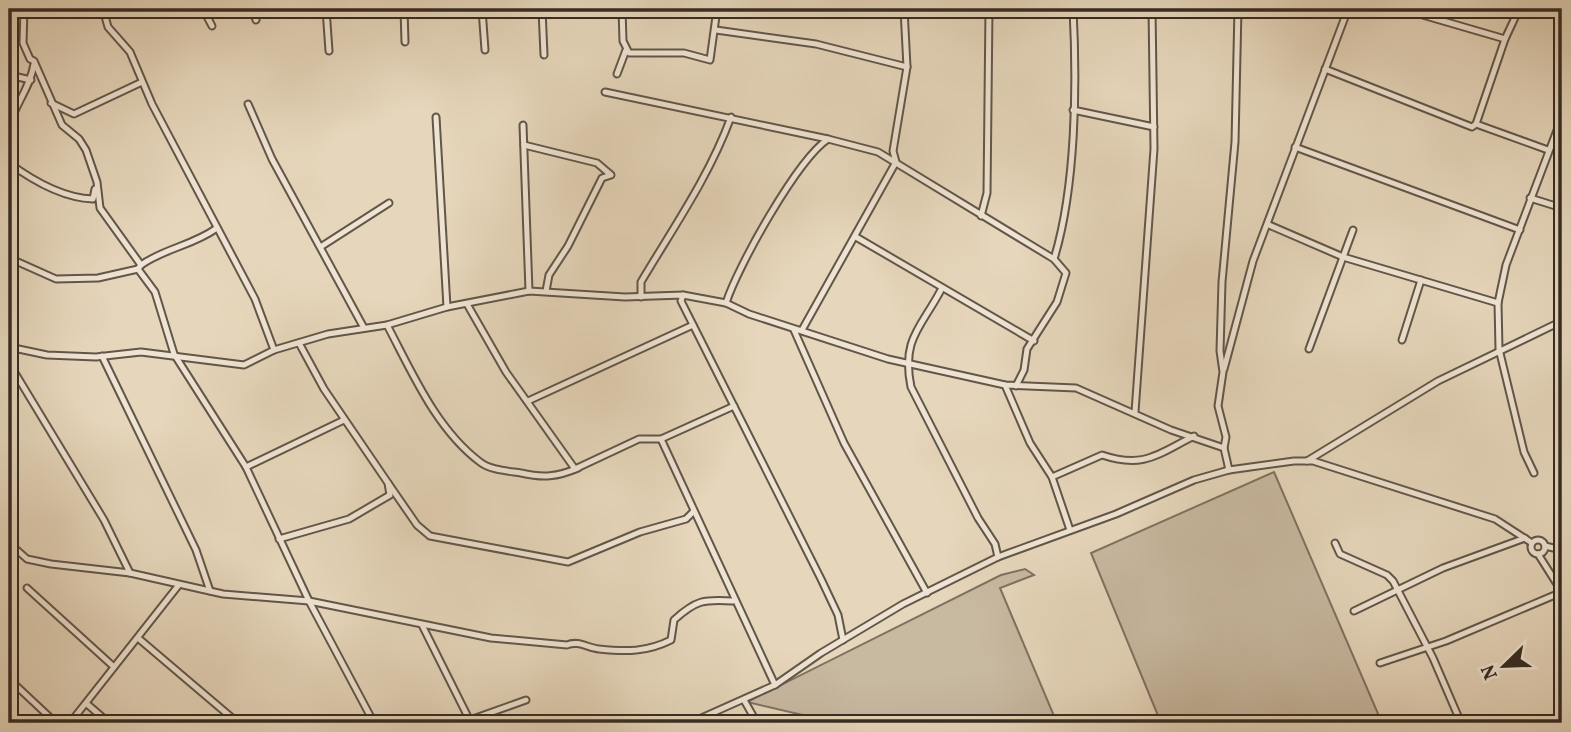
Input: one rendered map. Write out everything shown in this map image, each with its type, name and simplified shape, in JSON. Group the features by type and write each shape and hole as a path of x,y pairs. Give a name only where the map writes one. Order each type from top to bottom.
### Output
{"street":[{"path":"24,9 23,43 34,61 62,125 79,139 86,150 97,182 100,208"},
{"path":"103,9 108,27 130,52 142,82 254,299 274,350"},
{"path":"203,9 212,26"},
{"path":"253,9 256,20"},
{"path":"326,9 329,51"},
{"path":"404,9 405,42"},
{"path":"482,9 485,50"},
{"path":"542,9 544,55"},
{"path":"617,74 625,50 622,9"},
{"path":"625,50 684,53 710,60 717,9"},
{"path":"798,330 856,237 896,162 893,152 907,67 904,9"},
{"path":"981,216 987,193 989,9"},
{"path":"1054,258 1068,195 1073,110 1073,9"},
{"path":"1135,412 1154,127 1152,9"},
{"path":"1223,372 1222,295 1235,142 1238,9"},
{"path":"1229,470 1224,448 1226,437 1218,405 1223,372 1253,261 1269,225 1295,147 1348,9"},
{"path":"1402,9 1505,39"},
{"path":"1476,124 1505,39 1519,9"},
{"path":"716,30 816,44 907,67"},
{"path":"9,126 19,96 32,80 34,61"},
{"path":"1325,69 1466,126 1476,124 1548,150"},
{"path":"9,75 32,80"},
{"path":"51,103 74,114 142,82"},
{"path":"605,92 731,117 878,152 1054,258 1066,272 1058,302 1027,349 1024,370 1016,386"},
{"path":"248,104 272,159 365,328"},
{"path":"1073,110 1154,127"},
{"path":"436,117 447,307"},
{"path":"641,297 640,282 696,193 719,151 731,117"},
{"path":"1534,473 1524,452 1499,349 1498,303 1506,265 1561,121"},
{"path":"523,125 529,291"},
{"path":"726,303 753,243 789,188 828,139"},
{"path":"524,145 597,163 611,175 602,178 568,246 549,275 546,291"},
{"path":"1295,147 1520,230"},
{"path":"9,163 56,190 78,199 93,199"},
{"path":"93,199 97,182"},
{"path":"1530,198 1562,208"},
{"path":"93,199 133,250 139,267 155,292 174,354 246,467 279,539 374,723"},
{"path":"322,246 389,203"},
{"path":"1269,225 1343,257 1498,303"},
{"path":"9,258 56,279 98,278 139,267 162,253 191,245 216,228"},
{"path":"1309,349 1353,230"},
{"path":"856,237 1034,341"},
{"path":"1402,340 1421,280"},
{"path":"942,288 918,327 908,348 906,363 911,387 978,518 995,544 998,557"},
{"path":"9,346 47,355 102,356 141,352 174,354 244,365 274,350 299,343 387,325 447,307 529,291 641,297 683,295 726,303 846,347 906,363 1005,385 1076,388 1171,430 1224,448"},
{"path":"683,295 681,301 838,615 843,640"},
{"path":"467,304 485,339 575,469 582,467"},
{"path":"1307,461 1438,381 1499,349 1562,321"},
{"path":"387,325 450,435 479,462 541,477 558,477 639,439 661,439 734,406"},
{"path":"528,401 693,325"},
{"path":"798,330 844,443 927,593"},
{"path":"299,343 344,420 417,525 430,536 568,562 640,532 686,519 693,512"},
{"path":"102,356 196,550 210,591"},
{"path":"9,363 104,520 130,573"},
{"path":"1005,385 1030,443 1052,477 1070,530"},
{"path":"246,467 344,420"},
{"path":"1052,477 1102,455 1126,463 1153,458 1194,436"},
{"path":"661,439 733,601 775,685"},
{"path":"690,723 775,685 843,640 998,557 1116,514 1194,480 1229,470 1307,461 1495,519 1532,543"},
{"path":"279,539 349,519 387,499 390,495 388,483"},
{"path":"1354,611 1443,568 1525,538"},
{"path":"1532,543 1541,540 1545,546 1562,550"},
{"path":"1335,542 1340,554 1387,575 1397,589 1461,723"},
{"path":"9,543 27,559 130,573 178,586 210,591 310,601 491,638 567,645 574,642 598,649 650,651 671,640 674,620 686,609 705,599 733,601"},
{"path":"1380,663 1427,647 1562,592 1538,554 1532,550 1532,543"},
{"path":"1538,554 1545,546"},
{"path":"70,723 178,586"},
{"path":"27,588 114,667"},
{"path":"422,625 470,722 526,700"},
{"path":"138,638 238,723"},
{"path":"9,679 56,723"},
{"path":"744,700 757,723"},
{"path":"87,704 109,723"},
{"path":"810,723 833,723"}],"shaded area":[{"path":"1274,472 1382,723 1161,723 1091,553"},
{"path":"1025,569 1034,575 1000,588 1057,723 837,723 747,702 1001,575"}]}
